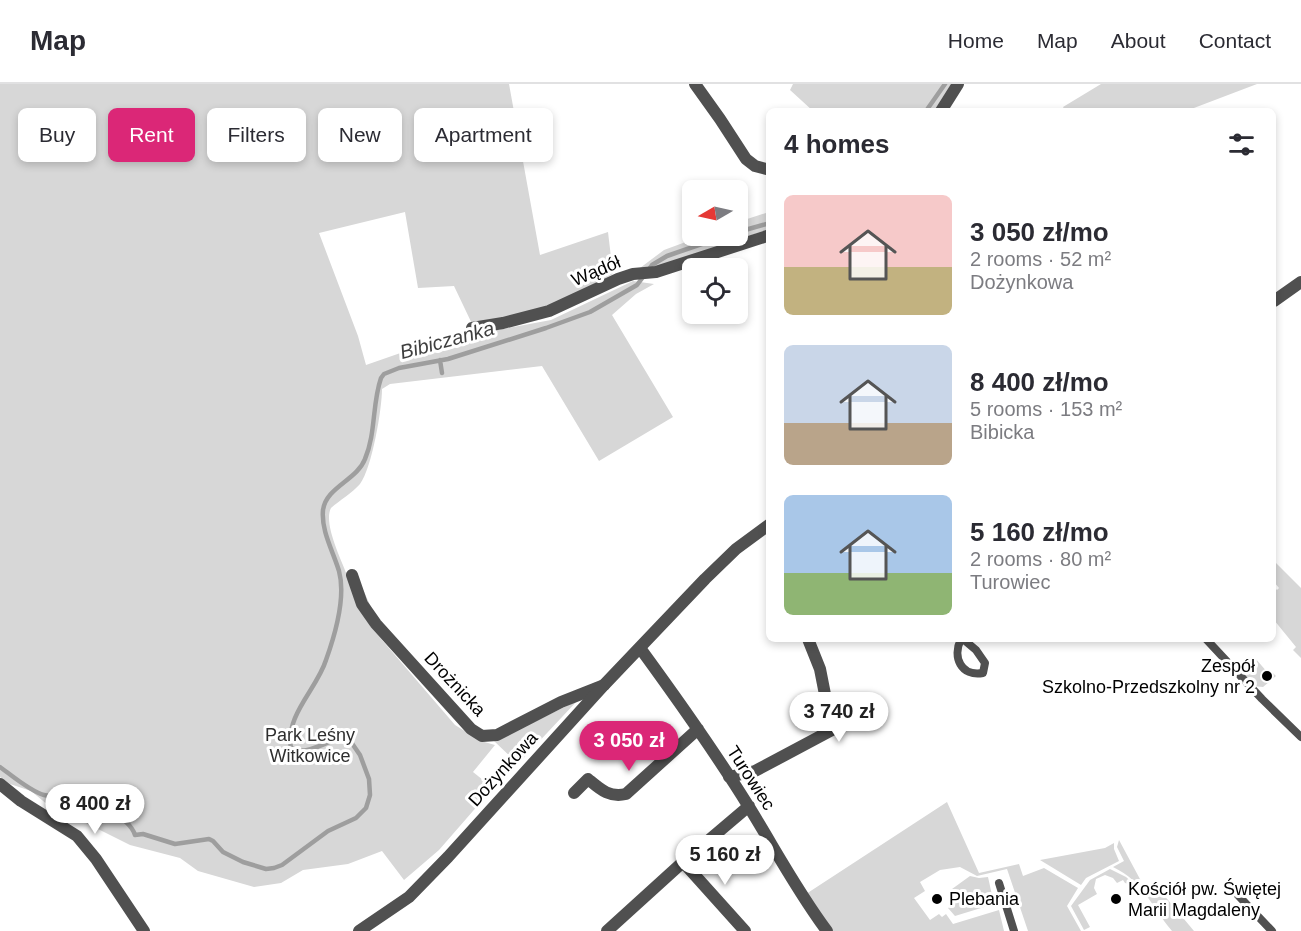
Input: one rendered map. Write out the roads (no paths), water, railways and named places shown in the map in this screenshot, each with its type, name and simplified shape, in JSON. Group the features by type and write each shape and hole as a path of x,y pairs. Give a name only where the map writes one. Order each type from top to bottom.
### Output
{"street":[{"path":"695,84 746,159 755,166 766,169"},
{"path":"943,108 958,84"},
{"name":"Wądół","path":"472,328 503,323 549,311 618,279 633,274 656,272 766,236"},
{"path":"1276,299 1301,282"},
{"name":"Dożynkowa","path":"359,931 408,897 604,685 736,549 766,527"},
{"name":"Drożnicka","path":"352,575 362,604 376,624 471,729 482,736 497,735 561,702 604,685"},
{"path":"809,642 820,669 832,730"},
{"name":"Turowiec","path":"640,648 749,806 800,894 827,931"},
{"path":"729,777 755,771 864,714"},
{"path":"574,793 588,779 606,793 626,794 698,729"},
{"path":"0,784 21,801 77,836 115,886 144,931"},
{"path":"607,931 749,806"},
{"path":"683,862 745,931"}],"lane":[{"path":"961,642 956,655 960,665 968,672 983,673 986,663 966,642"},
{"path":"1209,642 1301,737"},
{"path":"999,883 1014,931"},
{"path":"1233,890 1272,931"}],"waterway":[{"name":"Bibiczanka","path":"928,108 945,84"},
{"name":"Bibiczanka","path":"748,229 766,224"},
{"name":"Bibiczanka","path":"0,767 39,793 47,796 69,796 99,805 125,821 135,835 143,834 175,844 209,839 223,852 243,862 266,869 282,865 328,831 356,818 366,808 370,795 369,779 360,755 349,739 335,740 306,750 298,750 291,748 290,736 297,713 322,671 336,628 340,604 341,581 326,533 323,518 325,502 335,489 355,473 365,459 371,439 381,378 384,374 399,368 448,359 590,312 637,285 652,265 667,256 696,246"},
{"path":"440,360 442,373"}],"place":[{"name":"Zespół Szkolno-Przedszkolny nr 2","path":"1267,676"},
{"name":"Plebania","path":"937,899"},
{"name":"Kościół pw. Świętej Marii Magdaleny","path":"1116,899"}],"park label":[{"name":"Park Leśny Witkowice","path":"310,745"}]}
